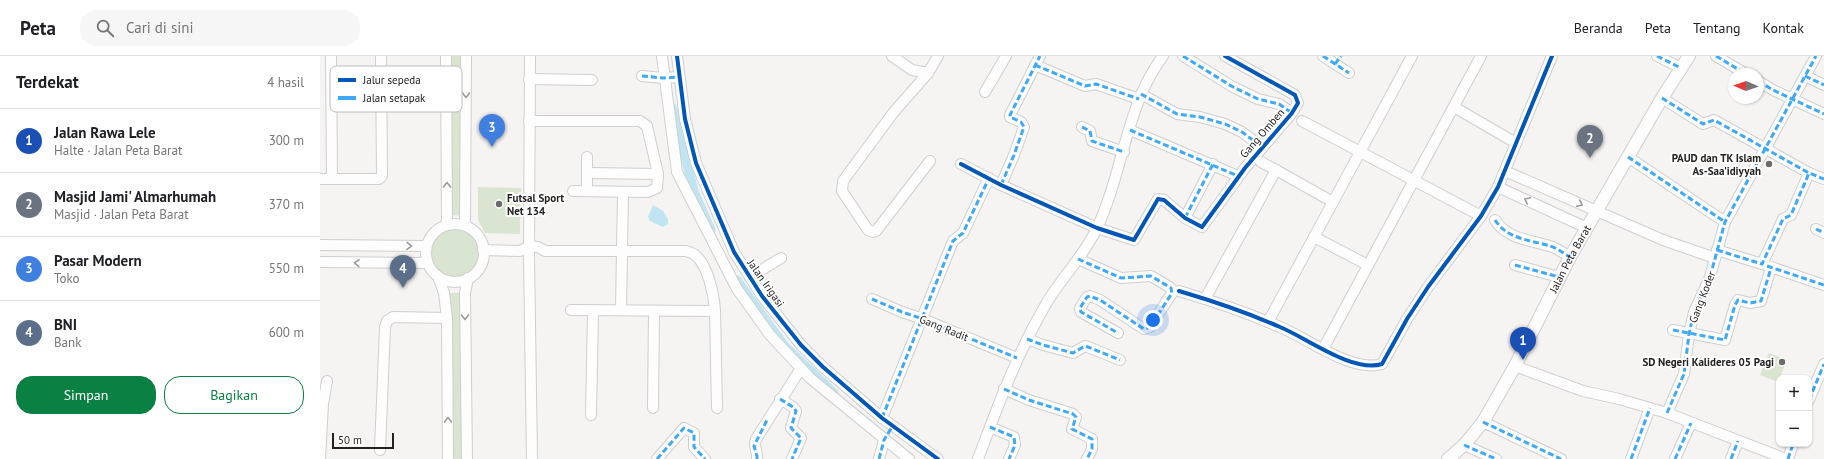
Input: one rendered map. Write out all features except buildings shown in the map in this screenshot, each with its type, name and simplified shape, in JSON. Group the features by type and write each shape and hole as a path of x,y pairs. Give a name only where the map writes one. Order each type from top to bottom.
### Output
{"main road":[{"name":"Jalan Peta Barat","path":"1448,459 1464,445 1483,422 1515,366 1559,276 1662,98 1689,56"}],"street":[{"path":"331,56 331,66"},
{"path":"381,56 381,66"},
{"path":"446,56 446,66"},
{"path":"465,225 466,56"},
{"path":"530,56 526,251 532,459"},
{"path":"662,56 671,78 677,172 737,289 770,335 802,370 884,440 909,459"},
{"name":"Jalan Irigasi","path":"677,56 671,78 685,118 696,163 734,252 762,296 801,345 823,367 882,418 938,459"},
{"path":"892,56 912,70 928,73"},
{"path":"930,161 876,231 873,232 868,230 842,191 843,181 893,113 928,73 938,56"},
{"path":"985,92 1006,56"},
{"path":"1001,185 1024,127 1021,122 1010,116 1040,56"},
{"path":"978,459 1016,358 1047,302 1078,259 1097,228 1124,152 1140,97 1151,72 1163,56"},
{"path":"1183,56 1233,87 1258,98 1279,104 1292,113"},
{"name":"Gang Omben","path":"1185,218 1202,227 1229,191 1238,176 1292,113 1298,103 1295,95 1224,56"},
{"path":"1323,56 1338,60 1349,73"},
{"path":"1268,322 1412,56"},
{"path":"1322,349 1481,56"},
{"path":"1179,291 1205,298 1282,327 1322,349 1350,361 1367,366 1382,364 1406,319 1481,216 1498,187 1506,171 1552,56"},
{"path":"1657,56 1681,68"},
{"path":"1716,56 1736,68"},
{"name":"Gang Koder","path":"1667,413 1684,374 1689,334 1694,312 1710,277 1724,222 1816,56"},
{"path":"1035,66 1085,86 1096,84 1140,97 1177,114 1200,117 1225,124 1242,132 1262,147"},
{"path":"642,76 671,78"},
{"path":"1805,76 1824,85"},
{"path":"529,79 592,80"},
{"path":"1764,84 1824,114"},
{"path":"1662,98 1703,124 1714,120 1809,173 1824,179"},
{"path":"1454,107 1516,143"},
{"path":"331,112 332,179"},
{"path":"320,179 379,180 382,176 381,112"},
{"path":"446,112 447,224"},
{"path":"529,121 640,122 646,126 658,174 659,182 657,188 653,191 573,191"},
{"path":"1302,121 1415,179 1481,216"},
{"path":"1082,127 1090,131 1092,141 1124,152"},
{"path":"1130,130 1213,164 1238,176"},
{"path":"587,157 587,191"},
{"path":"1628,157 1724,222"},
{"path":"1261,162 1333,202"},
{"path":"962,164 1001,185 1097,228 1134,240 1158,199 1164,200 1185,218 1213,164"},
{"path":"1205,298 1276,170"},
{"path":"1506,171 1663,240 1762,264 1771,268 1823,282"},
{"path":"587,173 658,174"},
{"path":"1762,264 1783,219 1791,215 1809,173"},
{"path":"882,418 923,319 953,240 963,233 989,178"},
{"path":"1498,187 1587,228"},
{"path":"621,310 623,192"},
{"path":"1495,220 1503,231 1524,240 1552,246 1570,257"},
{"path":"447,224 465,225 481,240 483,250 483,259 478,269 468,278 455,282 448,281 438,276 427,263 426,246 433,233 447,224"},
{"path":"1314,237 1368,266"},
{"path":"320,245 426,246"},
{"path":"483,250 526,251 538,255 545,251 686,251 695,254 711,284 714,296 717,408"},
{"path":"750,277 781,258"},
{"path":"1078,259 1121,278 1151,276 1171,288 1172,293 1150,327 1144,329 1100,300 1090,296 1087,297 1080,308 1081,312 1118,333"},
{"path":"320,262 427,263"},
{"path":"1515,265 1559,276"},
{"path":"1673,330 1725,340 1735,305 1738,300 1750,302 1761,301 1771,268"},
{"path":"438,276 444,293 447,318 448,459"},
{"path":"467,459 465,294 468,278"},
{"name":"Gang Radit","path":"872,299 1016,358"},
{"path":"571,310 715,311"},
{"path":"591,415 593,310"},
{"path":"653,408 654,311"},
{"path":"380,450 385,327 387,321 393,317 447,318"},
{"path":"1027,339 1043,345 1073,352 1085,346 1120,360"},
{"path":"1812,393 1824,364"},
{"path":"1515,366 1582,391 1619,399 1667,413 1787,459 1792,447"},
{"path":"757,459 754,446 756,440 780,399 798,373 802,370"},
{"path":"320,459 323,404 327,381"},
{"path":"1004,389 1029,400 1073,414 1076,417 1072,429 1092,439 1092,449 1087,459"},
{"path":"780,399 793,407 796,411 792,428 801,438 792,459"},
{"path":"1631,459 1650,408"},
{"path":"1483,422 1561,459"},
{"path":"1675,459 1691,423"},
{"path":"990,427 1014,437 1015,445 1009,459"},
{"path":"657,459 684,428 694,433 694,447 705,459"},
{"path":"879,459 884,440"},
{"path":"1731,459 1738,441"},
{"path":"1464,445 1496,459"}],"green space":[{"path":"446,56 466,56 465,216 448,215 447,112 462,112 462,66 446,66"},
{"name":"Futsal Sport Net 134","path":"478,187 521,188 520,234 485,233 478,220"},
{"path":"455,224 466,226 479,237 482,242 484,253 482,264 471,277 466,280 455,282 444,280 431,269 428,264 426,253 428,242 439,229 444,226"},
{"path":"444,293 465,293 467,459 448,459"},
{"path":"1769,353 1787,360 1781,375 1776,375 1776,381 1760,375"}],"water":[{"path":"653,205 663,211 668,219 668,224 663,227 650,221 648,217"}],"waterway":[{"path":"672,107 694,191 711,230"},
{"path":"737,280 784,345 834,393"}],"marked path":[{"path":"1001,185 1024,127 1021,122 1010,117 1010,115 1040,56"},
{"path":"1183,56 1233,87 1258,99 1279,104 1292,113"},
{"path":"1323,56 1349,73"},
{"path":"1335,64 1341,56"},
{"path":"1657,56 1681,68"},
{"path":"1716,56 1736,68"},
{"path":"1667,413 1684,374 1689,334 1694,312 1710,277 1725,222 1816,56"},
{"path":"1035,65 1085,86 1096,84 1139,99"},
{"path":"642,76 663,78 679,77"},
{"path":"1805,76 1824,85"},
{"path":"1764,85 1824,114"},
{"path":"1141,94 1177,114 1200,117 1225,124 1242,132 1262,147"},
{"path":"1662,98 1703,124 1714,120 1809,173 1824,179"},
{"path":"1082,127 1090,131 1092,141 1124,152"},
{"path":"1130,130 1238,176"},
{"path":"1628,157 1725,222"},
{"path":"1185,218 1213,164"},
{"path":"1717,250 1762,264 1783,219 1791,215 1809,173"},
{"path":"882,418 953,241 963,233 989,178"},
{"path":"1495,220 1512,235 1553,247 1570,257"},
{"path":"1816,229 1824,233"},
{"path":"1078,259 1121,278 1151,276 1171,288 1172,293 1150,327 1144,329 1100,300 1090,296 1087,297 1080,308 1081,312 1118,333"},
{"path":"1515,265 1559,277"},
{"path":"1767,266 1824,285"},
{"path":"1673,330 1725,340 1735,305 1738,300 1750,303 1761,301 1771,268"},
{"path":"872,299 1017,358"},
{"path":"1027,339 1073,353 1085,346 1120,360"},
{"path":"1812,393 1824,364"},
{"path":"1004,389 1029,400 1073,414 1076,417 1072,429 1092,439 1092,449 1087,459"},
{"path":"780,399 793,407 796,411 791,428 801,438 792,459"},
{"path":"1631,459 1650,408"},
{"path":"757,459 754,446 768,418"},
{"path":"1483,422 1561,459"},
{"path":"1675,459 1691,423"},
{"path":"879,459 884,440 892,427"},
{"path":"990,427 1014,437 1015,445 1009,459"},
{"path":"657,459 684,428 694,433 694,447 705,459"},
{"path":"1731,459 1738,441"},
{"path":"1464,445 1496,459"},
{"path":"1788,459 1792,447"}],"cycle path":[{"path":"677,56 685,119 696,163 734,252 762,296 801,345 823,367 882,418 938,459"},
{"path":"961,164 1001,185 1097,228 1134,240 1158,199 1164,200 1185,218 1202,227 1245,168 1292,113 1298,103 1295,95 1225,56"},
{"path":"1179,291 1268,322 1291,332 1330,353 1357,364 1382,364 1407,319 1428,287 1481,216 1498,187 1552,56"}],"place":[{"name":"Pasar Modern","path":"492,147"},
{"name":"Masjid Jami' Almarhumah","path":"1590,158"},
{"name":"PAUD dan TK Islam As-Saa'idiyyah","path":"1769,164"},
{"name":"Futsal Sport Net 134","path":"499,204"},
{"name":"BNI","path":"403,288"},
{"name":"Jalan Rawa Lele","path":"1523,360"},
{"name":"SD Negeri Kalideres 05 Pagi","path":"1782,362"}]}
